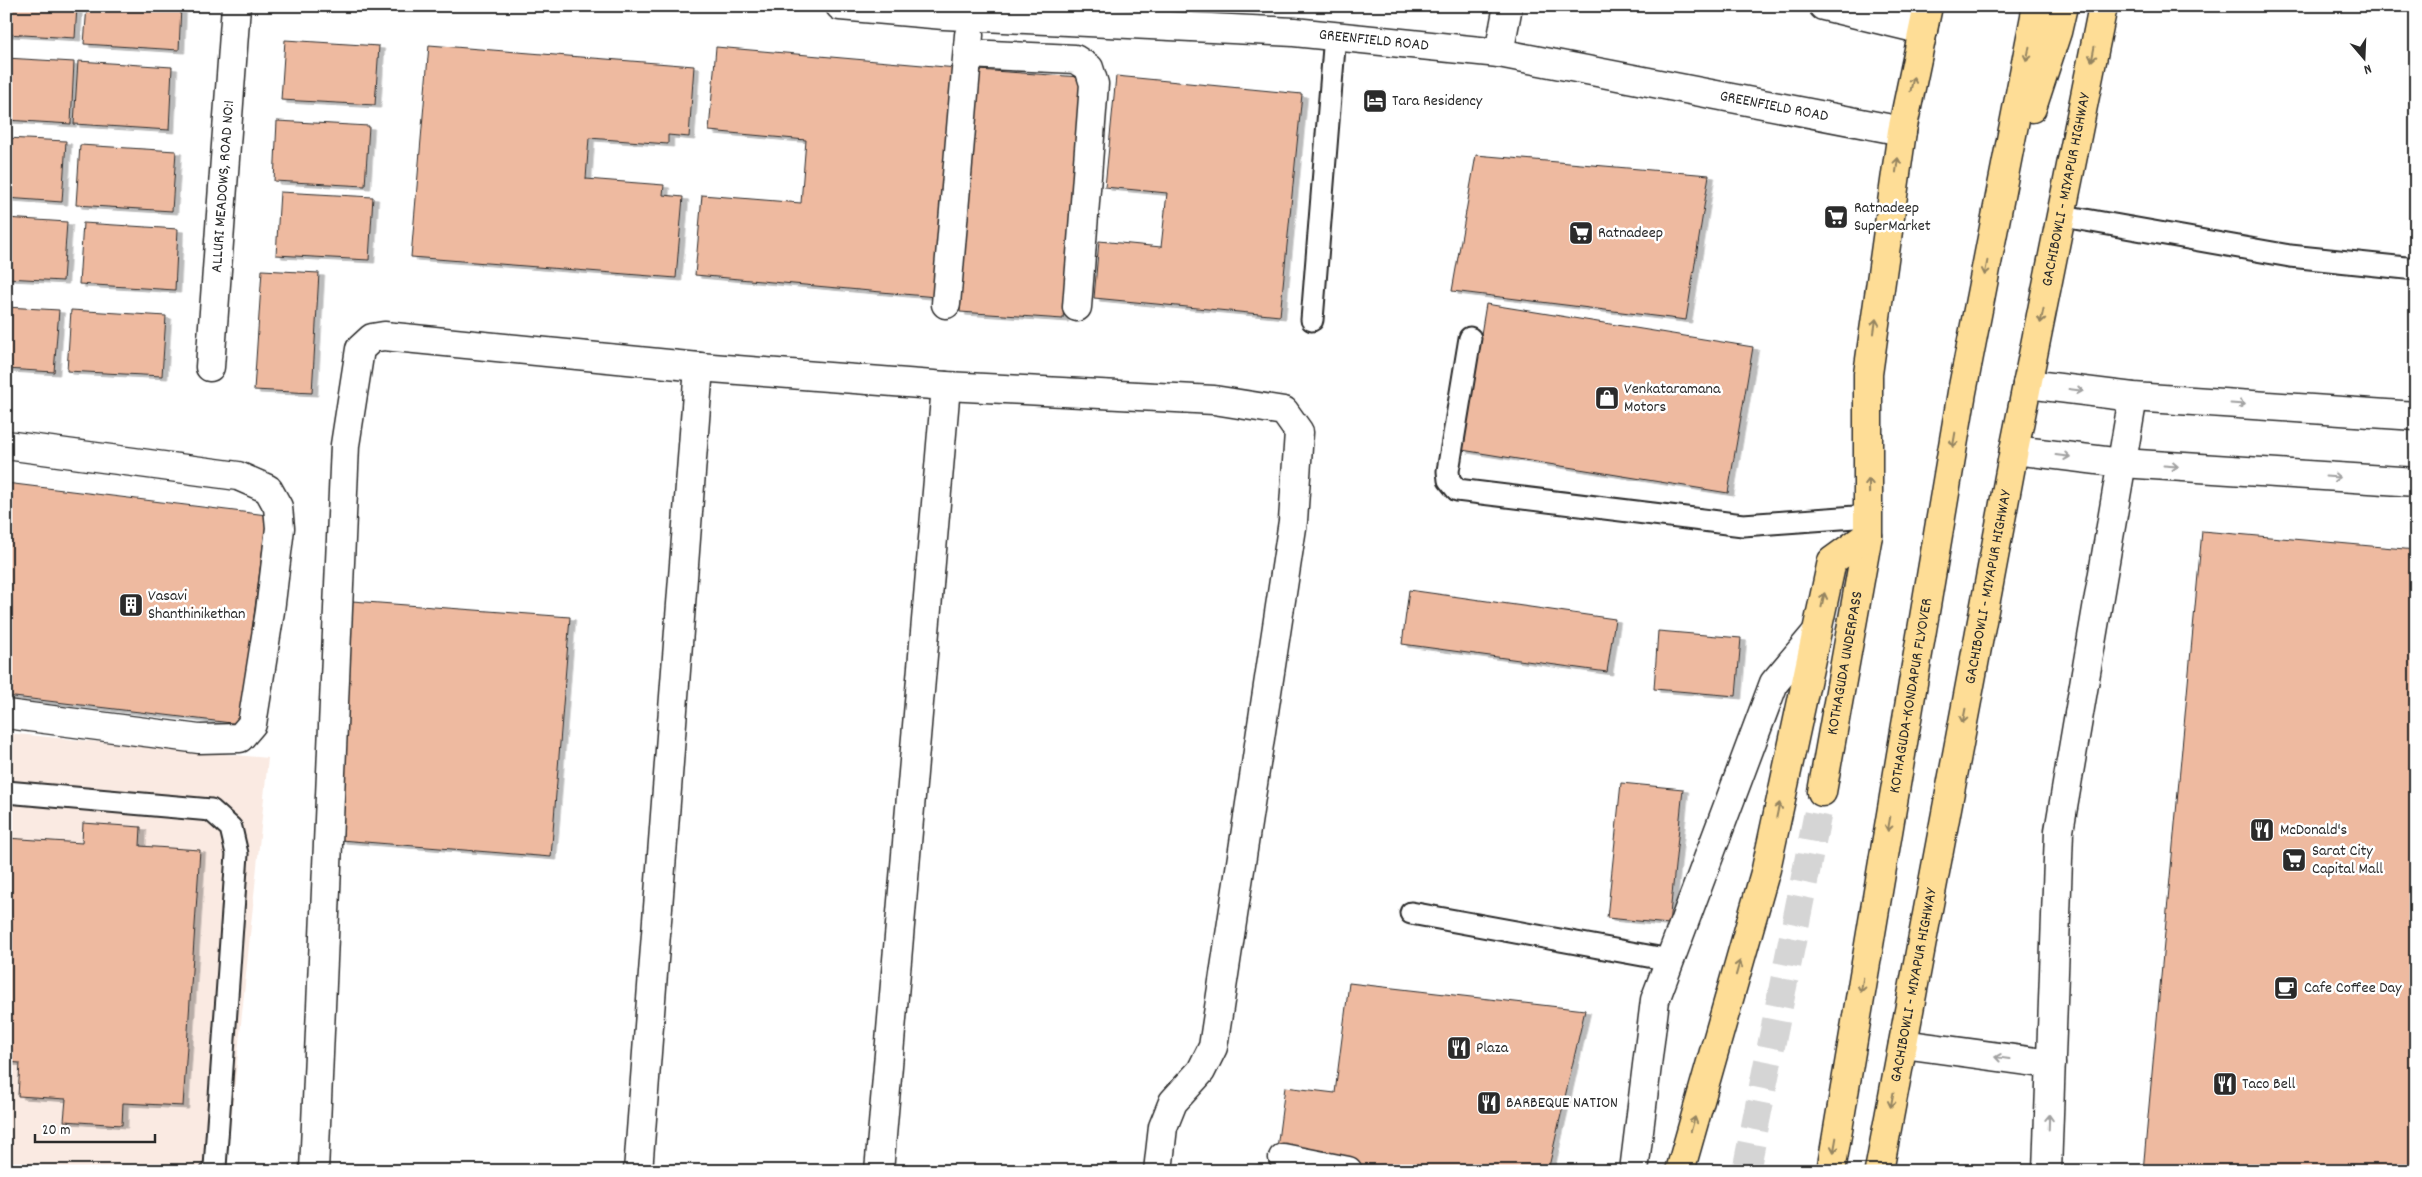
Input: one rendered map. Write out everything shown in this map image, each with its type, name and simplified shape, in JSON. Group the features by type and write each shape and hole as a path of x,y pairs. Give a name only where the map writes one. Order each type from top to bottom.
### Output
{"main road":[{"name":"KOTHAGUDA-KONDAPUR FLYOVER","path":"1831,1171 1962,392 2037,6"},
{"name":"KOTHAGUDA-KONDAPUR FLYOVER","path":"1996,220 2057,32 2063,6"},
{"name":"GACHIBOWLI - MIYAPUR HIGHWAY","path":"1879,1171 2014,450 2063,216 2103,6"},
{"path":"1680,1171 1766,869 1832,560 1869,525 1868,374 1902,131 1925,18"},
{"name":"KOTHAGUDA UNDERPASS","path":"1822,792 1869,525"}],"street":[{"name":"ALLURI MEADOWS, ROAD NO:1","path":"210,367 236,6"},
{"name":"GREENFIELD ROAD","path":"840,6 953,13 998,18 1028,13 1335,35 1499,53 1902,131"},
{"path":"1499,53 1508,6"},
{"path":"1824,6 1925,18"},
{"path":"946,304 968,54 953,13"},
{"path":"997,56 998,18"},
{"path":"968,54 1075,59 1089,68 1094,84 1077,307"},
{"path":"314,1171 345,445 360,349 372,338 384,336 699,367 946,386 1214,400 1284,411 1298,432 1293,521 1213,1047 1201,1071 1172,1102 1163,1126 1158,1171"},
{"path":"638,1171 699,367"},
{"path":"2027,384 2133,397 2416,416"},
{"path":"879,1171 946,386"},
{"path":"2047,1171 2059,831 2133,397"},
{"path":"6,445 238,476 268,489 278,507 280,528 270,611 252,724 240,738 199,739 6,714"},
{"path":"2014,450 2122,463 2416,482"},
{"path":"1634,1171 1655,1000 1774,683 1816,633"},
{"path":"1903,1044 2051,1064"},
{"path":"1283,1158 1348,1171"}],"lane":[{"path":"1312,320 1335,35"},
{"path":"2063,216 2290,256 2416,269"},
{"path":"1470,338 1448,471 1449,480 1457,490 1743,524 1869,525"},
{"path":"6,792 211,810 231,828 237,854 215,1167 212,1171"},
{"path":"1410,913 1670,960"}],"shaded area":[{"path":"6,733 268,758 226,1171 6,1171"}],"building":[{"path":"6,6 77,6 75,38 6,34"},
{"path":"87,6 181,6 179,50 84,44"},
{"path":"285,40 379,46 375,105 281,100"},
{"path":"429,45 694,66 689,137 668,135 668,144 589,138 586,179 664,185 663,195 683,197 676,278 411,257"},
{"path":"716,47 957,68 936,297 695,275 702,195 801,203 806,140 709,131"},
{"path":"6,58 74,62 71,124 6,120"},
{"path":"78,61 172,67 169,130 74,124"},
{"path":"978,70 1081,77 1063,319 960,312"},
{"path":"1116,76 1302,94 1280,316 1094,298 1099,241 1161,247 1167,193 1105,187"},
{"path":"277,121 369,126 365,186 274,181"},
{"path":"6,138 66,141 62,202 6,198"},
{"path":"80,145 176,151 172,211 76,205"},
{"name":"Ratnadeep","path":"1476,155 1709,175 1686,320 1452,291"},
{"path":"280,192 373,197 369,260 276,255"},
{"path":"6,218 67,222 63,281 6,278"},
{"path":"83,223 178,229 175,290 79,284"},
{"path":"262,270 319,273 312,393 254,390"},
{"name":"Venkataramana Motors","path":"1486,304 1753,347 1728,493 1462,450"},
{"path":"6,307 59,310 54,372 6,369"},
{"path":"71,310 166,316 162,376 67,371"},
{"name":"Vasavi Shanthinikethan","path":"6,483 267,515 240,724 6,696"},
{"name":"Sarat City Capital Mall","path":"2202,531 2416,550 2416,1171 2143,1171"},
{"path":"1409,590 1615,619 1607,672 1402,644"},
{"path":"352,601 570,617 551,857 340,840"},
{"path":"1658,631 1741,638 1736,696 1654,689"},
{"path":"1621,783 1683,789 1669,924 1607,918"},
{"path":"83,823 141,827 140,846 200,850 183,1106 123,1103 122,1125 64,1121 66,1099 18,1096 20,1063 6,1062 6,838 82,843"},
{"name":"Plaza","path":"1349,983 1585,1010 1548,1171 1274,1171 1285,1087 1335,1093"}],"tunnel":[{"path":"1746,1171 1822,792"}],"place":[{"name":"Tara Residency","path":"1375,101"},
{"name":"Ratnadeep SuperMarket","path":"1836,217"},
{"name":"Ratnadeep","path":"1581,233"},
{"name":"Venkataramana Motors","path":"1607,398"},
{"name":"Vasavi Shanthinikethan","path":"131,605"},
{"name":"McDonald's","path":"2262,830"},
{"name":"Sarat City Capital Mall","path":"2294,860"},
{"name":"Cafe Coffee Day","path":"2286,988"},
{"name":"Plaza","path":"1459,1048"},
{"name":"Taco Bell","path":"2225,1084"},
{"name":"BARBEQUE NATION","path":"1489,1103"}]}
